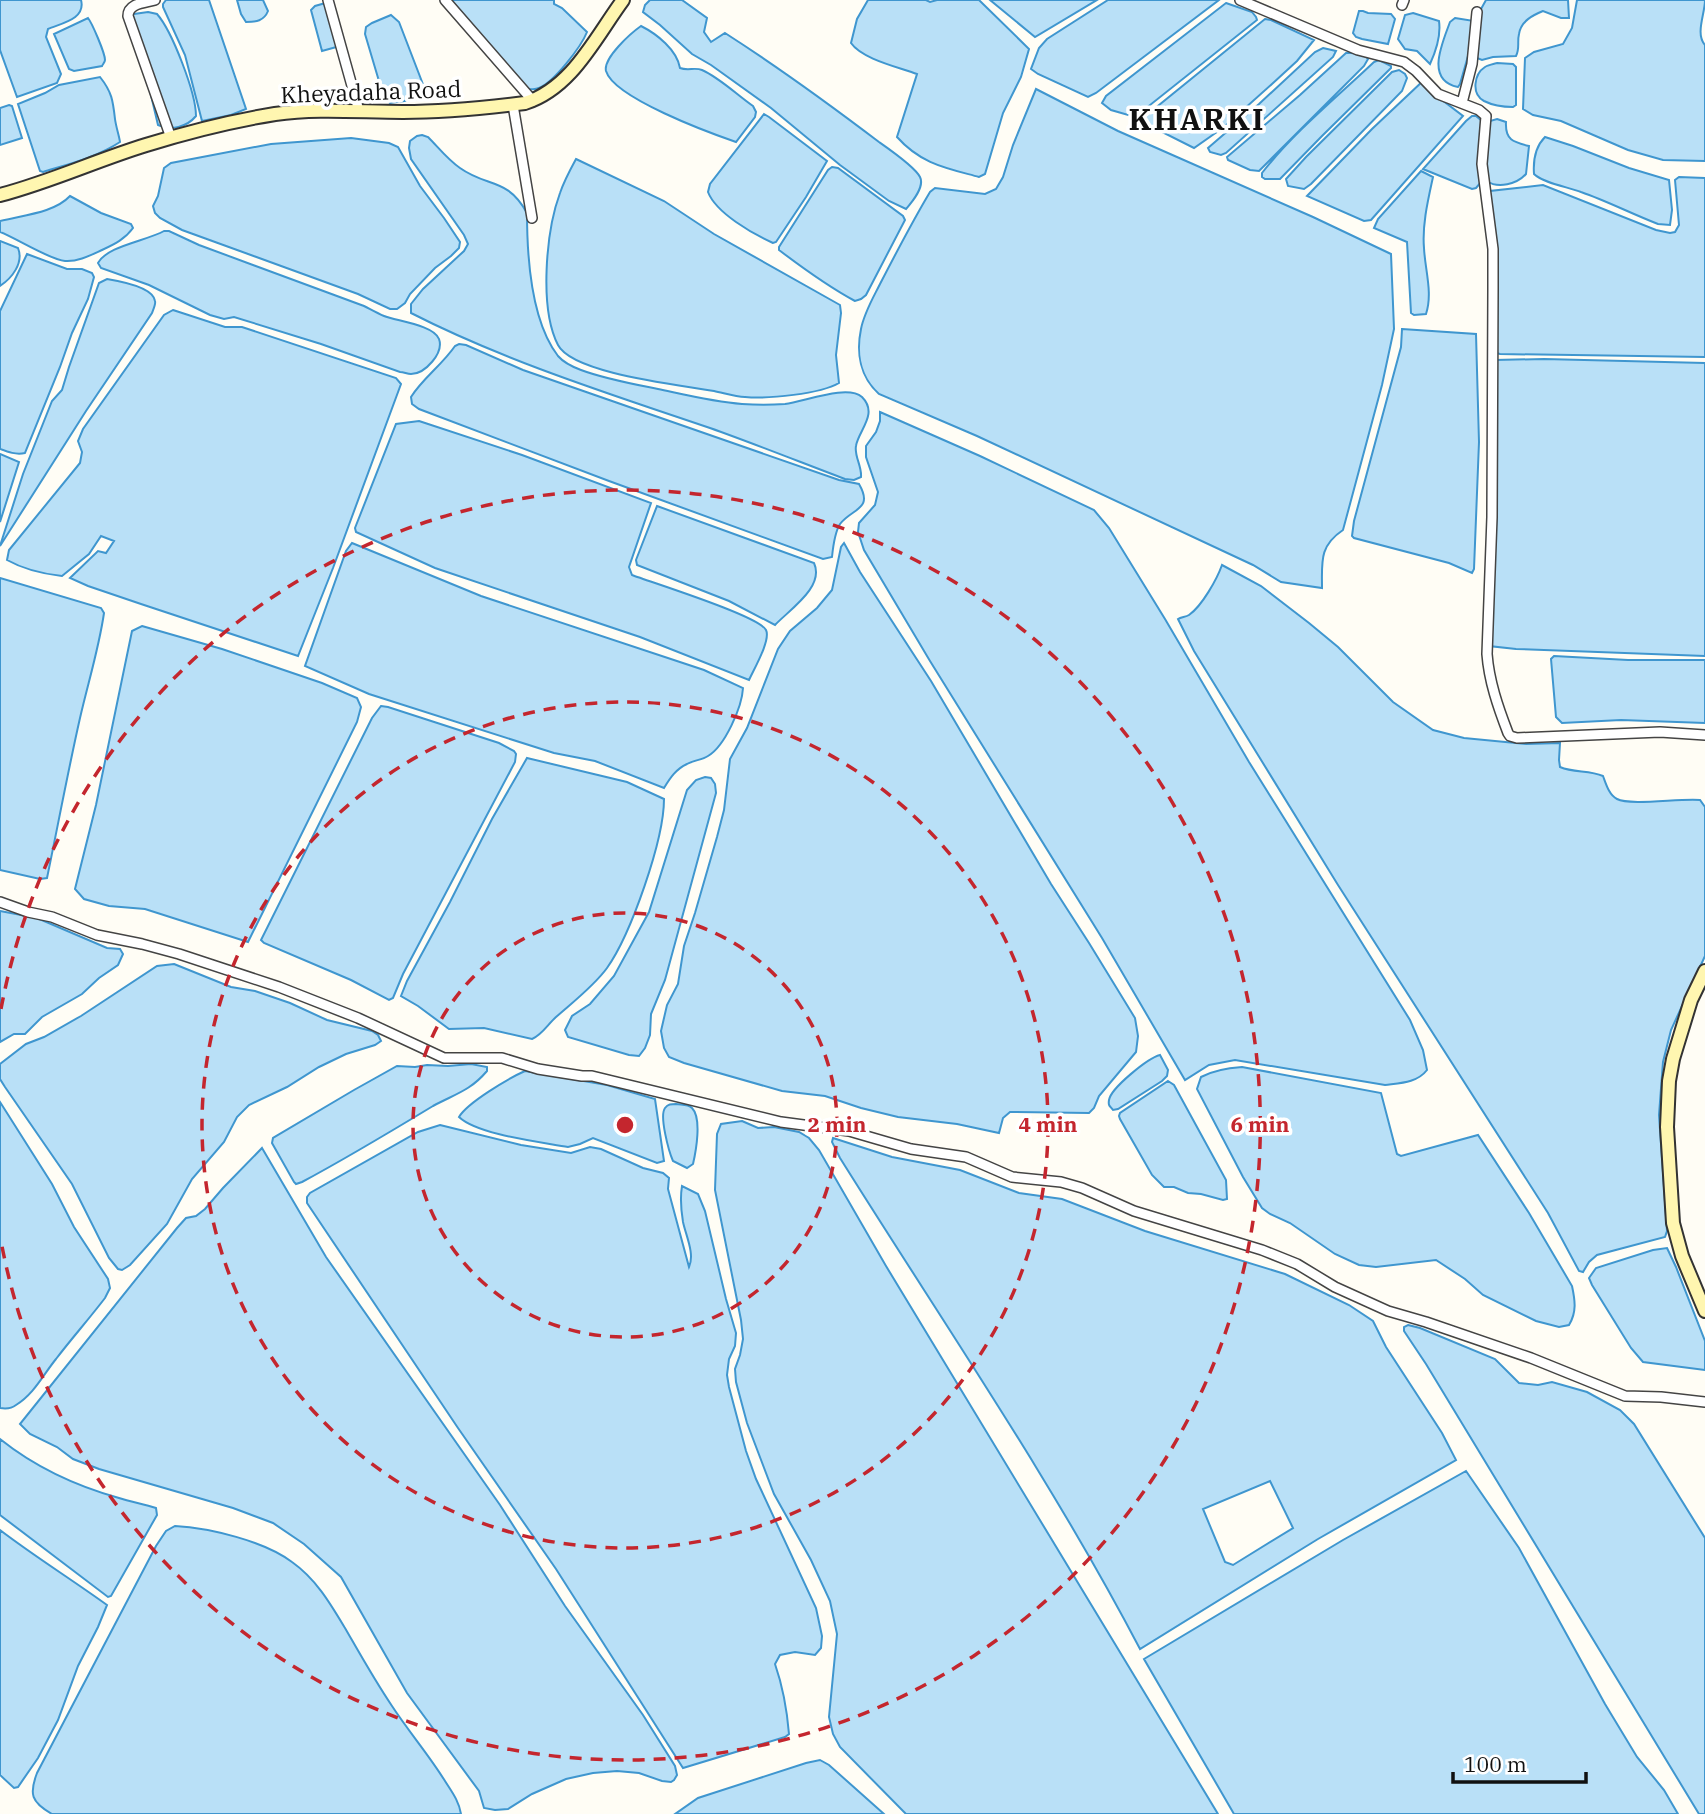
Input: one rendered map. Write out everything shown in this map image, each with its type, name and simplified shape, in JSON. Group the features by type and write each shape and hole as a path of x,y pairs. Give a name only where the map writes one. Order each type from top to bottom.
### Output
{"main road":[{"name":"Kheyadaha Road","path":"0,195 171,138 274,114 302,111 438,112 533,101 576,68 623,0"},
{"path":"1705,971 1691,1000 1673,1059 1669,1081 1668,1128 1676,1239 1705,1311"}],"street":[{"path":"155,0 136,5 130,9 128,16 171,138"},
{"path":"328,0 359,111"},
{"path":"445,0 533,101"},
{"path":"1240,0 1358,50 1404,62 1438,94 1486,116 1482,164 1493,249 1492,517 1487,654 1495,695 1508,733 1517,738 1660,732 1705,735"},
{"path":"1462,103 1474,53 1477,12"},
{"path":"513,105 532,218"},
{"path":"0,902 52,917 97,935 167,951 279,986 358,1018 444,1058 502,1058 538,1069 592,1076 769,1119 849,1131 911,1149 966,1157 1012,1177 1061,1182 1082,1188 1134,1211 1262,1250 1297,1264 1335,1287 1388,1311 1531,1359 1625,1396 1705,1402"}],"water":[{"path":"0,0 81,0 82,6 76,16 48,29 46,37 61,74 57,83 17,97 0,50"},
{"path":"166,0 209,0 246,109 202,121 185,55 163,7"},
{"path":"237,0 263,0 268,11 259,20 246,22"},
{"path":"450,0 554,0 554,4 562,8 587,32 573,55 552,79 539,88 528,89"},
{"path":"650,0 682,0 707,18 704,32 711,42 725,33 901,158 917,173 921,181 919,190 906,209 889,201 771,108 692,54 643,12"},
{"path":"868,0 979,0 1029,49 1021,77 1003,113 985,174 979,177 935,164 915,153 897,137 917,74 863,54 851,43 857,19"},
{"path":"990,0 1097,0 1035,37"},
{"path":"1108,0 1219,0 1088,97 1031,69 1039,48 1047,39"},
{"path":"1486,0 1568,0 1569,18 1543,11 1535,14 1520,29 1516,56 1482,60 1477,58 1476,52 1481,9"},
{"path":"1577,0 1705,0 1701,35 1705,45 1705,161 1663,160 1628,150 1561,121 1533,115 1523,109 1525,58 1534,52 1563,44 1572,28"},
{"path":"329,2 340,46 322,51 311,10"},
{"path":"1226,3 1252,12 1257,20 1135,117 1111,110 1102,103 1106,96"},
{"path":"1359,11 1391,14 1395,19 1388,44 1356,37 1353,33"},
{"path":"1413,13 1439,21 1437,43 1430,64 1417,51 1405,49 1398,39 1405,15"},
{"path":"134,14 157,14 163,22 192,93 196,116 178,127 158,125 128,19"},
{"path":"391,15 399,22 424,87 425,91 419,99 390,103 384,98 365,34 366,27"},
{"path":"88,18 101,45 105,61 102,66 74,71 69,69 54,34"},
{"path":"1455,18 1474,21 1470,49 1458,87 1448,83 1439,69 1443,40 1450,22"},
{"path":"1265,19 1314,40 1297,61 1224,127 1194,148 1144,123 1148,114"},
{"path":"641,26 665,43 675,55 680,68 699,69 709,73 753,106 755,117 736,142 664,113 626,92 613,81 606,71 609,59"},
{"path":"1323,48 1336,51 1333,57 1226,153 1221,155 1210,152 1208,148 1315,52"},
{"path":"1346,53 1361,54 1368,59 1259,171 1228,160 1227,157"},
{"path":"1379,60 1391,68 1280,179 1262,177 1262,173 1274,158 1301,129"},
{"path":"1497,63 1513,64 1516,67 1516,105 1513,107 1498,106 1477,94 1478,74 1485,67"},
{"path":"1399,70 1407,78 1402,91 1311,184 1304,189 1288,186 1286,179 1306,157 1392,72"},
{"path":"100,77 111,97 120,142 83,160 40,171 18,104 59,85"},
{"path":"1424,80 1442,100 1463,116 1371,220 1364,221 1307,196 1372,129"},
{"path":"1036,89 1118,131 1391,254 1394,329 1382,385 1343,530 1330,542 1324,555 1322,588 1281,582 1253,565 977,436 879,394 867,380 859,356 862,323 923,203 935,188 985,194 996,189"},
{"path":"12,106 22,138 0,145 0,108"},
{"path":"764,114 827,161 806,197 773,243 727,215 708,192 710,184"},
{"path":"1472,116 1482,121 1482,181 1472,189 1423,169"},
{"path":"1497,119 1506,122 1507,133 1511,139 1529,146 1526,174 1518,180 1502,185 1487,181 1485,174 1488,124"},
{"path":"422,135 428,137 460,168 504,188 520,202 527,213 528,249 536,307 549,342 563,361 609,379 732,403 785,404 836,393 855,393 867,403 869,410 856,446 861,477 854,480 845,479 710,428 558,376 411,313 411,304 423,289 464,251 468,244 411,159 410,141"},
{"path":"1545,137 1669,180 1672,210 1670,225 1658,224 1538,177 1534,174 1534,159"},
{"path":"351,138 389,143 398,147 420,186 460,242 459,248 435,268 397,309 390,309 358,294 182,230 155,213 153,206 164,168 171,163 271,144"},
{"path":"576,159 664,201 714,234 840,305 836,355 839,383 794,395 741,397 630,377 584,364 568,355 558,345 552,329 548,311 547,269 555,209 563,184"},
{"path":"832,167 838,168 905,220 866,295 855,301 779,250"},
{"path":"1421,171 1433,177 1424,230 1429,298 1426,314 1414,315 1411,313 1407,242 1374,228 1378,219"},
{"path":"1679,177 1705,178 1705,357 1496,353 1490,191 1543,185 1656,230 1670,233 1675,232 1679,225 1675,180"},
{"path":"70,196 101,213 131,224 133,228 111,246 70,261 51,257 0,232 0,221 47,210"},
{"path":"164,231 364,306 384,316 430,330 439,339 439,350 432,362 422,370 411,374 400,372 234,317 224,319 210,315 149,285 101,268 98,263 118,248"},
{"path":"0,241 18,248 19,259 16,270 0,286"},
{"path":"27,254 67,269 82,269 92,273 94,277 88,299 25,453 18,454 0,449 0,311"},
{"path":"107,279 148,292 155,301 152,313 0,546 23,474 52,401 62,390 99,283"},
{"path":"173,310 225,327 242,327 396,378 401,384 298,656 70,578 98,551 106,553 114,541 101,536 89,554 62,576 34,571 7,560 9,550 80,463 82,452 78,441 83,429 164,315"},
{"path":"1402,329 1476,334 1479,442 1472,573 1449,563 1352,536 1401,347"},
{"path":"459,344 523,370 839,480 859,484 863,493 863,504 840,524 832,557 823,559 419,409 412,404 411,397"},
{"path":"1495,360 1705,363 1705,656 1489,646 1497,510"},
{"path":"880,412 1094,510 1109,528 1249,762 1410,1020 1423,1050 1427,1070 1423,1074 1408,1082 1385,1085 1235,1060 1209,1065 1185,1080 1102,938 864,550 858,532 859,523 875,505 878,492 866,457 866,446 876,432"},
{"path":"419,421 522,455 651,503 629,567 632,575 726,609 766,630 764,647 749,680 640,637 435,568 356,532 355,528 396,424"},
{"path":"0,454 19,462 0,522"},
{"path":"657,506 814,563 815,581 804,597 775,625 729,601 637,565 636,560"},
{"path":"352,543 481,596 704,670 743,688 732,725 714,751 680,768 664,788 595,761 554,753 369,694 305,666 346,551"},
{"path":"844,543 1135,1018 1138,1036 1136,1052 1099,1096 1089,1113 1010,1112 1003,1118 999,1133 957,1124 898,1117 825,1096 782,1091 684,1063 669,1057 664,1048 661,1031 667,1005 678,984 684,946 724,810 730,759 747,728 778,649 790,631 817,608 832,590"},
{"path":"1222,565 1261,586 1309,623 1338,647 1393,702 1433,730 1464,738 1526,744 1560,743 1560,767 1603,776 1610,792 1617,799 1633,802 1700,800 1705,807 1705,956 1671,1030 1663,1062 1659,1115 1667,1231 1665,1237 1597,1255 1583,1272 1579,1271 1548,1213 1338,885 1194,651 1178,619 1189,615 1199,605 1213,585"},
{"path":"0,578 101,608 104,613 47,878 40,879 0,870"},
{"path":"142,626 222,649 322,683 357,698 361,707 357,722 248,942 145,909 109,906 84,899 75,889 96,805 132,631"},
{"path":"1554,656 1705,660 1705,723 1621,720 1562,723 1556,717 1551,659"},
{"path":"381,706 499,743 516,754 515,762 403,974 393,998 389,1000 261,940 372,718"},
{"path":"527,758 627,782 664,799 663,817 652,862 636,910 607,968 539,1035 532,1039 484,1028 449,1029 401,996 492,819"},
{"path":"711,778 716,793 665,980 651,1014 650,1035 645,1048 639,1056 629,1055 568,1037 565,1030 572,1016 590,1004 614,976 649,912 687,790 696,780"},
{"path":"0,911 37,918 107,948 120,949 123,954 118,965 82,994 42,1017 25,1034 14,1034 0,1042"},
{"path":"174,964 231,987 255,991 290,1003 327,1020 372,1031 381,1041 319,1067 287,1087 249,1105 237,1117 224,1142 192,1179 167,1224 130,1265 122,1270 109,1258 72,1184 0,1079 0,1064 26,1044 81,1016 157,966"},
{"path":"1160,1055 1168,1070 1167,1076 1113,1110 1109,1100 1116,1088 1139,1067"},
{"path":"471,1064 487,1067 487,1071 468,1088 302,1182 294,1182 272,1143 273,1138 397,1066"},
{"path":"1242,1067 1381,1093 1397,1154 1401,1156 1478,1135 1572,1286 1575,1306 1569,1325 1559,1327 1536,1321 1483,1295 1436,1260 1376,1267 1359,1265 1335,1254 1290,1223 1262,1208 1197,1089 1201,1077"},
{"path":"525,1071 607,1085 655,1099 664,1161 657,1163 593,1138 568,1147 510,1137 480,1129 459,1117 479,1098"},
{"path":"1168,1081 1174,1085 1226,1180 1227,1199 1164,1187 1152,1175 1120,1119 1120,1113"},
{"path":"0,1102 52,1184 74,1227 108,1279 110,1288 33,1390 22,1401 6,1409 0,1408"},
{"path":"676,1104 690,1107 697,1119 693,1164 687,1168 673,1161 665,1134 663,1112 667,1106"},
{"path":"742,1121 758,1128 774,1127 799,1132 809,1138 819,1150 886,1266 1218,1814 906,1814 840,1747 829,1717 837,1634 830,1601 811,1560 774,1494 747,1423 736,1382 735,1369 743,1339 741,1320 715,1190 717,1134 721,1124"},
{"path":"440,1125 521,1145 571,1153 590,1147 601,1149 643,1168 663,1173 669,1178 668,1189 689,1267 691,1251 682,1218 682,1186 698,1194 705,1211 736,1333 727,1375 746,1451 756,1479 816,1608 822,1636 821,1648 815,1655 795,1652 780,1655 775,1664 787,1716 789,1734 785,1737 683,1768 556,1569 307,1203 310,1193 418,1132"},
{"path":"833,1138 892,1157 960,1170 1019,1193 1062,1199 1145,1231 1285,1274 1349,1305 1373,1321 1386,1347 1442,1433 1456,1460 1318,1539 1140,1649 1033,1462 832,1142","holes":["1270,1481 1293,1528 1233,1565 1225,1562 1203,1509"]},
{"path":"262,1148 326,1257 500,1505 565,1606 643,1715 675,1766 677,1775 671,1782 639,1773 593,1773 566,1779 532,1794 508,1809 484,1808 479,1791 407,1693 341,1577 304,1544 273,1523 233,1508 73,1459 57,1447 30,1434 20,1424 177,1228 186,1218 196,1216 205,1209"},
{"path":"1667,1248 1705,1341 1705,1370 1643,1362 1631,1348 1589,1278 1596,1268"},
{"path":"1408,1325 1495,1359 1519,1383 1538,1385 1552,1382 1587,1392 1620,1410 1634,1424 1705,1538 1705,1814 1699,1814 1404,1331 1404,1327"},
{"path":"0,1439 42,1467 72,1481 156,1508 157,1515 111,1596 108,1597 0,1515"},
{"path":"1466,1471 1519,1548 1637,1757 1664,1790 1678,1814 1234,1814 1144,1659 1343,1540"},
{"path":"175,1526 220,1533 252,1542 292,1562 308,1576 328,1601 386,1697 450,1789 461,1814 52,1814 36,1801 33,1787 37,1773 156,1546 166,1531"},
{"path":"0,1530 107,1605 78,1666 58,1720 38,1758 18,1787 14,1788 0,1775"},
{"path":"820,1760 884,1814 675,1814 698,1798"}],"district":[{"name":"KHARKI","path":"1197,118"}]}
